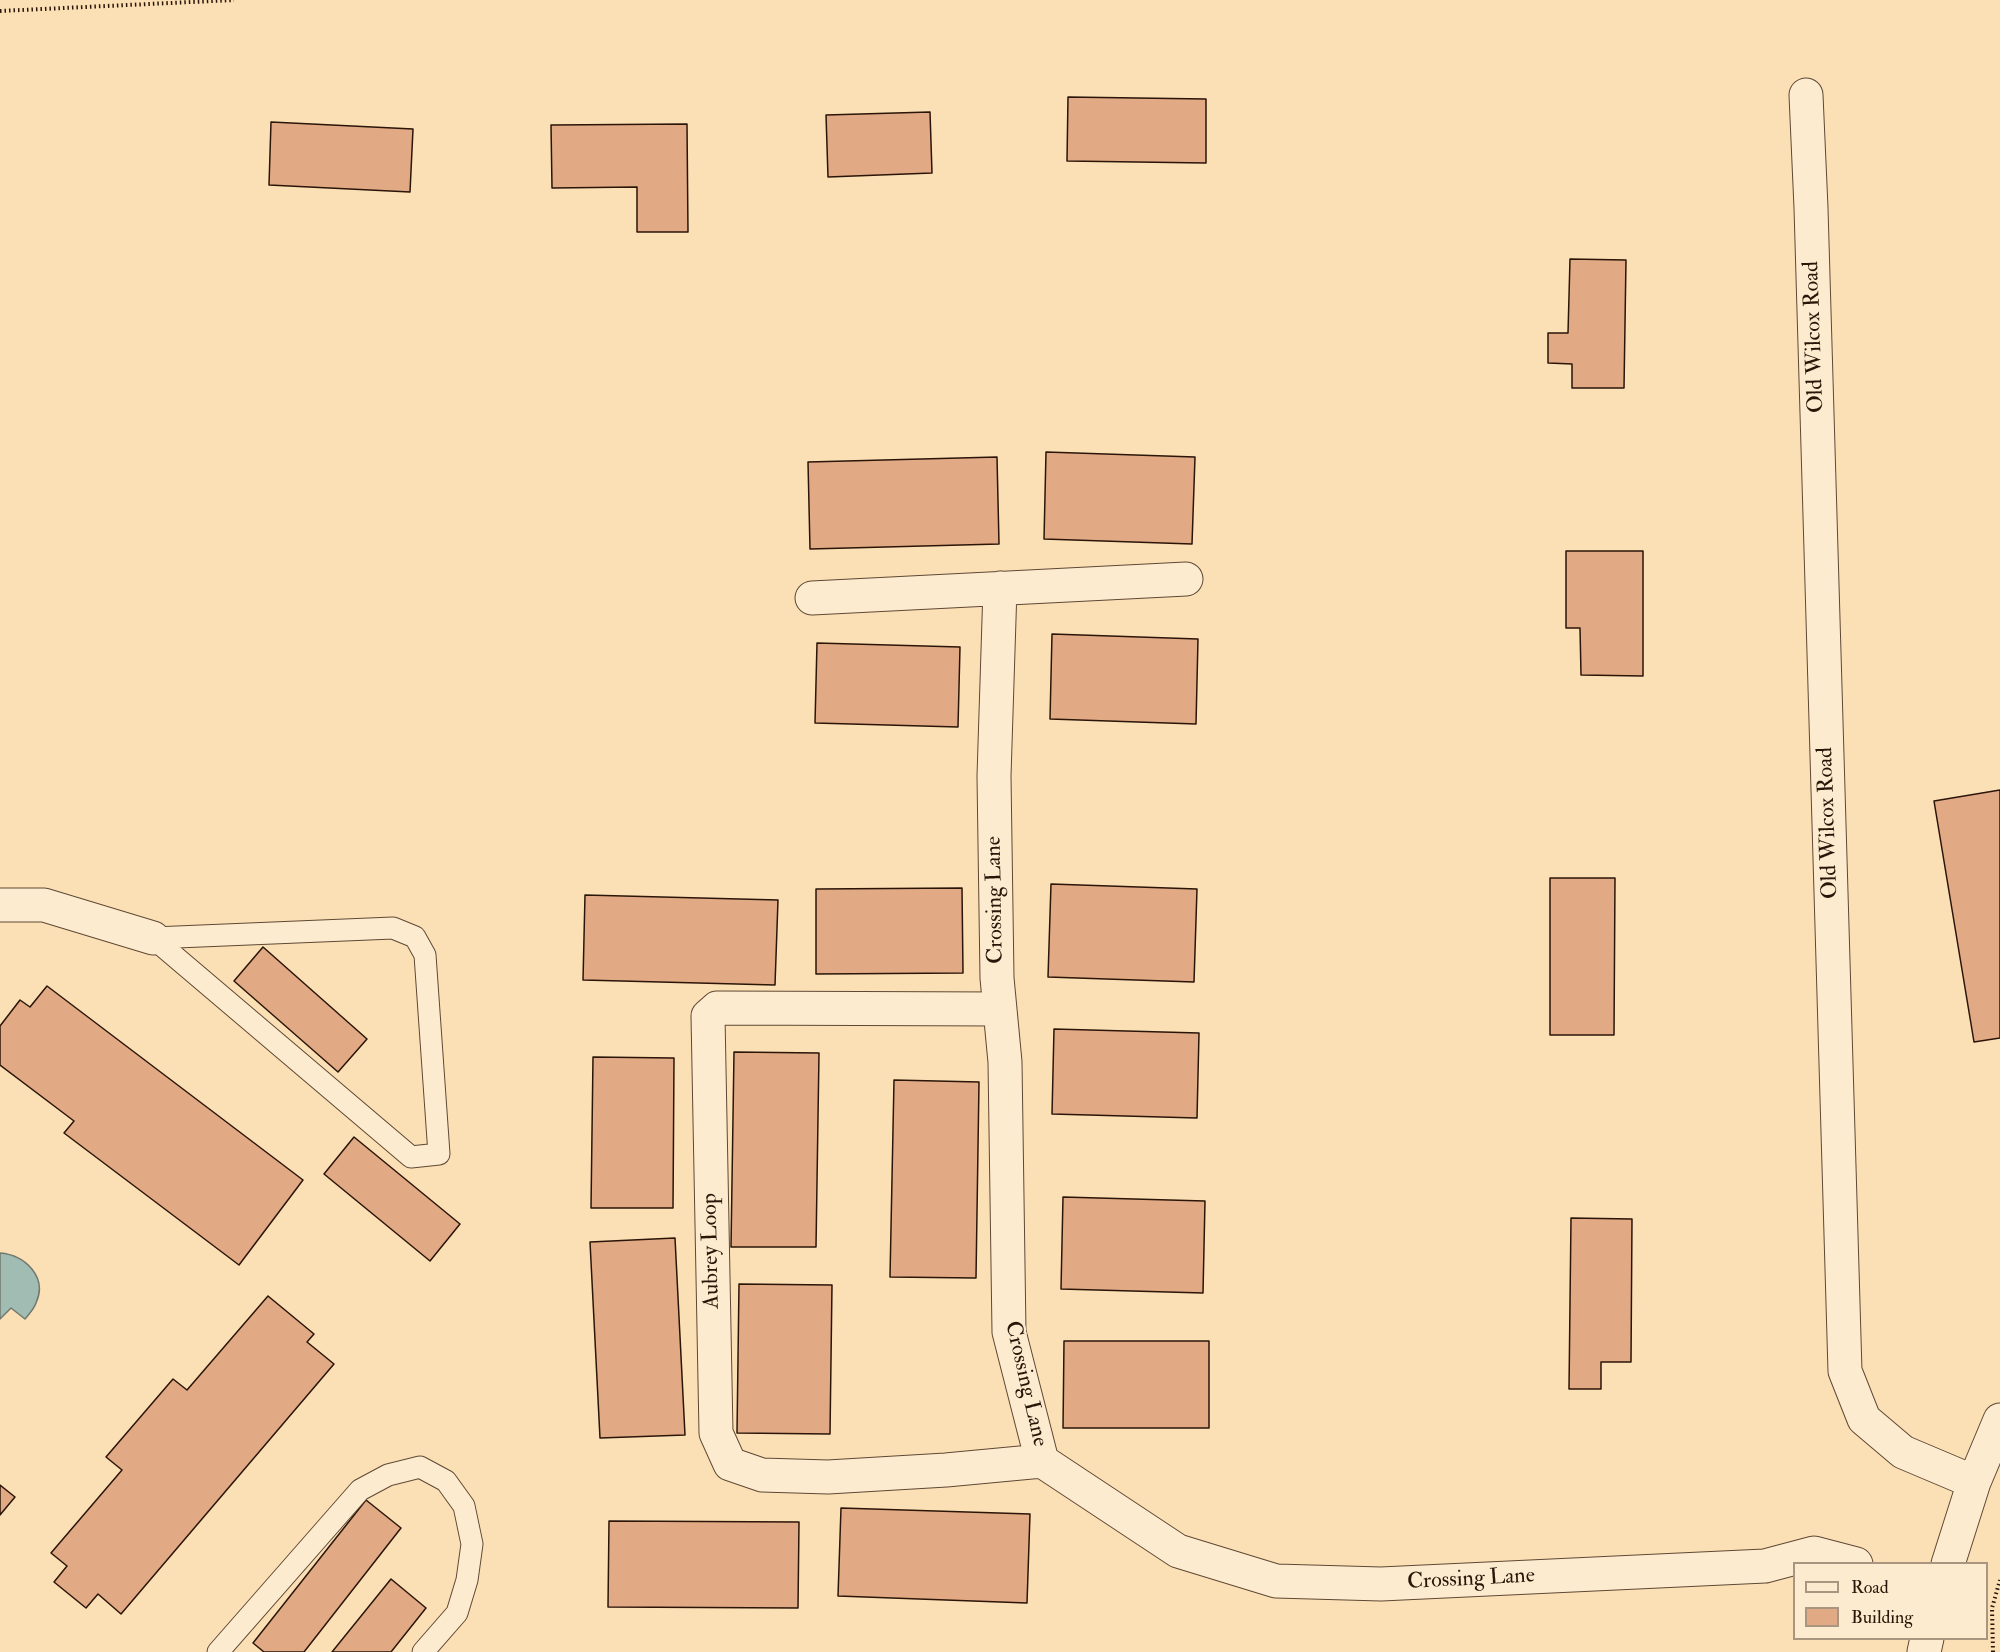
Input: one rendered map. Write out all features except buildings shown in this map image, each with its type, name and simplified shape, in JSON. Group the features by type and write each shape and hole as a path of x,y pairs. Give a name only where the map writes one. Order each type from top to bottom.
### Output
{"street":[{"name":"Old Wilcox Road","path":"1806,95 1812,231 1845,1371 1864,1419 1903,1452 1974,1482"},
{"path":"812,598 1186,579"},
{"name":"Crossing Lane","path":"1000,588 994,776 997,978 1005,1062 1009,1332 1042,1461 1178,1551 1275,1581 1381,1584 1765,1566 1814,1553 1852,1562"},
{"path":"0,906 44,905 153,938"},
{"name":"Aubrey Loop","path":"1000,1009 717,1008 708,1016 716,1433 730,1464 762,1475 828,1477 946,1470 1042,1461"},
{"path":"1948,1562 1974,1482 2000,1420"},
{"name":"Crossing Lane","path":"1765,1566 1793,1580"}],"lane":[{"path":"393,928 415,937 425,956 439,1154 411,1157 153,938 393,928"},
{"path":"218,1652 360,1490 388,1474 420,1467 446,1481 464,1506 472,1544 467,1580 457,1613 423,1652"}],"path":[{"path":"0,11 234,0"},
{"path":"1993,1652 1992,1608 2000,1580"}],"water":[{"path":"0,1253 26,1263 36,1276 39,1293 34,1307 25,1319 11,1308 0,1319"}]}
